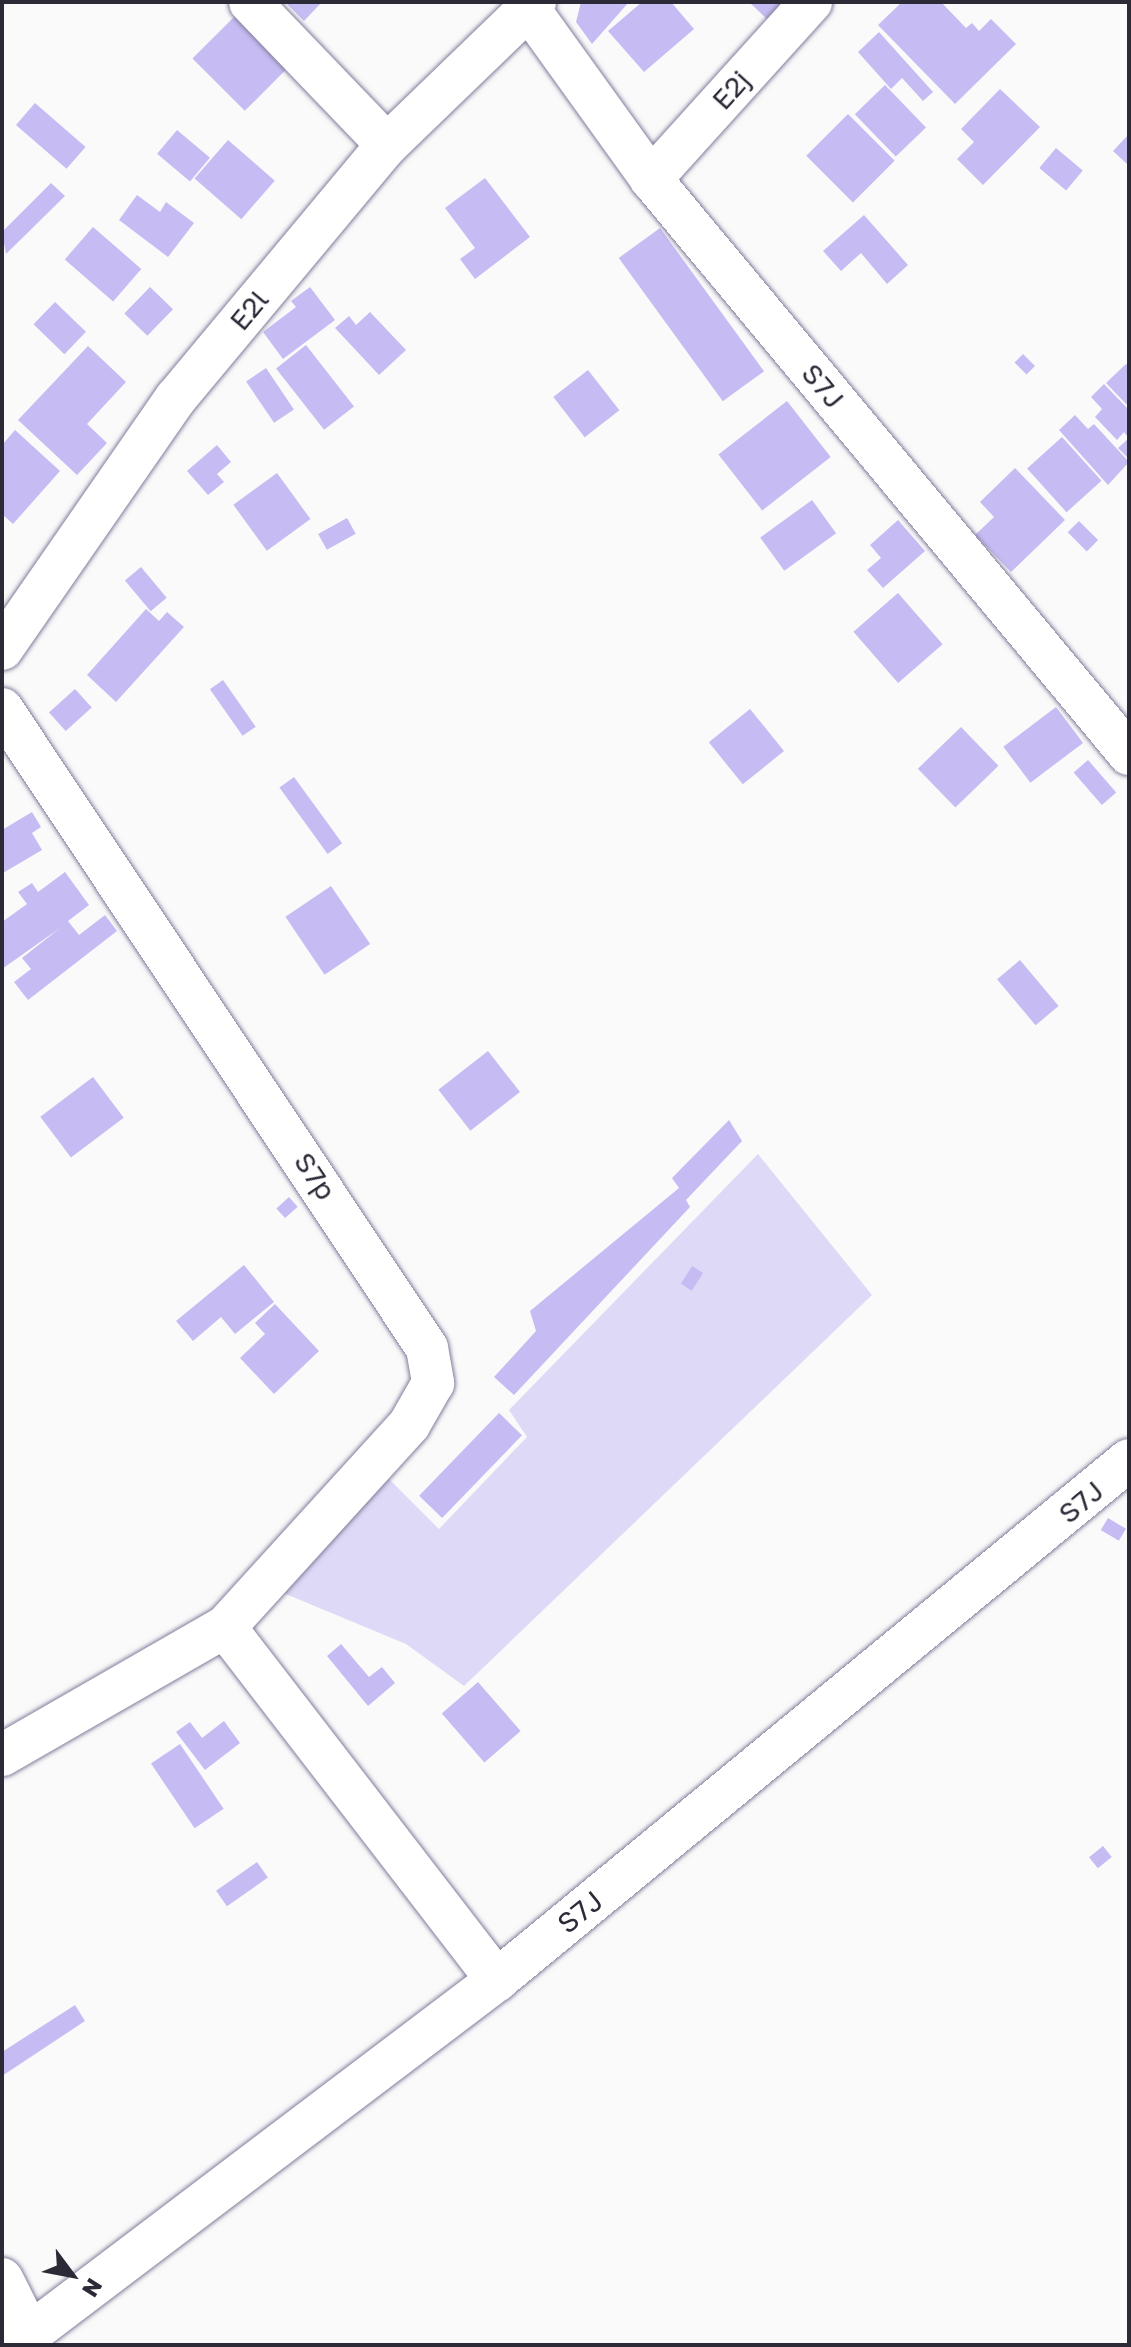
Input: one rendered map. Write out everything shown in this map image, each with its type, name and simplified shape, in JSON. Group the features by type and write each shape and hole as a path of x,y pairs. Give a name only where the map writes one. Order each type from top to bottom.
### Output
{"street":[{"path":"250,2 387,145"},
{"name":"E2j","path":"651,179 811,2"},
{"name":"E2l","path":"2,649 176,398 387,145 532,6"},
{"name":"S7J","path":"532,6 651,179 1129,754"},
{"name":"S7p","path":"2,709 427,1348 433,1383 409,1425 225,1627 2,1755"},
{"name":"S7J","path":"14,2339 497,1980 1129,1460"},
{"path":"225,1627 497,1980"},
{"path":"2,2279 14,2339"}],"shaded area":[{"path":"758,1154 872,1295 464,1686 406,1644 281,1592 388,1478 439,1529 527,1437 509,1410"}],"building":[{"path":"285,2 322,2 304,21"},
{"path":"581,2 629,2 592,44 576,22"},
{"path":"642,2 671,2 694,29 644,72 608,31"},
{"path":"749,2 783,2 767,19"},
{"path":"902,2 941,2 966,28 972,23 979,31 991,19 1016,44 955,104 878,25"},
{"path":"237,14 289,66 245,111 192,59"},
{"path":"879,32 933,92 923,101 902,78 891,89 858,52"},
{"path":"885,85 926,127 896,157 855,114"},
{"path":"1000,89 1040,127 983,185 957,159 974,142 961,129"},
{"path":"35,103 86,147 67,169 16,125"},
{"path":"848,114 895,161 853,202 806,156"},
{"path":"177,130 210,158 190,181 157,154"},
{"path":"1129,134 1129,161 1127,164 1113,151"},
{"path":"228,140 275,181 241,219 195,178"},
{"path":"1056,148 1083,170 1066,190 1039,168"},
{"path":"485,178 530,237 475,279 460,259 475,248 445,208"},
{"path":"51,183 65,196 6,254 2,232"},
{"path":"137,195 160,212 166,202 194,223 168,257 119,220"},
{"path":"864,215 908,265 887,284 861,253 841,271 823,251"},
{"path":"93,227 141,269 113,301 65,259"},
{"path":"660,228 764,371 723,401 619,258"},
{"path":"150,287 173,309 147,336 124,314"},
{"path":"310,287 335,320 283,359 263,332 296,307 291,301"},
{"path":"55,302 86,332 64,354 33,324"},
{"path":"370,312 406,350 379,375 335,328 349,316 356,325"},
{"path":"306,345 354,406 324,430 276,368"},
{"path":"88,346 126,382 87,424 107,443 77,475 18,420"},
{"path":"1023,354 1035,366 1027,375 1015,362"},
{"path":"1126,364 1129,367 1129,407 1106,383"},
{"path":"266,368 294,409 274,423 246,381"},
{"path":"588,370 619,410 585,437 553,397"},
{"path":"1104,384 1129,410 1129,438 1124,432 1117,440 1095,417 1102,409 1091,397"},
{"path":"787,401 831,457 762,511 718,455"},
{"path":"1075,415 1088,429 1094,424 1129,462 1108,485 1059,430"},
{"path":"15,430 60,471 13,524 2,514 2,445"},
{"path":"1062,437 1101,481 1067,512 1027,468"},
{"path":"1129,438 1129,459 1118,448"},
{"path":"217,445 231,462 217,474 224,482 208,495 187,471"},
{"path":"1015,468 1065,520 1011,572 975,535 994,517 980,502"},
{"path":"277,473 311,519 267,551 233,505"},
{"path":"812,500 836,533 784,571 760,538"},
{"path":"347,518 356,534 327,550 318,534"},
{"path":"898,520 925,551 883,588 867,570 881,558 870,545"},
{"path":"1079,521 1098,540 1087,551 1068,532"},
{"path":"141,567 167,598 151,611 125,580"},
{"path":"898,593 943,644 898,683 853,632"},
{"path":"146,609 159,621 167,612 184,627 116,702 87,675"},
{"path":"223,680 256,727 243,736 210,689"},
{"path":"75,689 92,708 66,731 49,712"},
{"path":"1056,707 1083,743 1030,783 1003,747"},
{"path":"750,709 784,751 743,784 709,742"},
{"path":"961,727 999,766 955,808 918,769"},
{"path":"1088,760 1116,792 1102,805 1074,772"},
{"path":"294,777 342,843 328,854 279,788"},
{"path":"32,812 41,827 32,833 42,850 3,873 2,830"},
{"path":"65,872 89,905 68,921 79,935 105,915 117,931 28,1000 14,982 31,969 22,958 60,928 2,969 2,922 27,904 18,892 32,883 38,892"},
{"path":"331,886 370,944 325,975 285,917"},
{"path":"1020,960 1059,1006 1036,1025 997,979"},
{"path":"488,1051 520,1092 470,1131 438,1090"},
{"path":"93,1077 124,1118 71,1157 40,1117"},
{"path":"729,1120 742,1141 686,1200 690,1207 514,1395 494,1377 536,1331 530,1311 679,1188 672,1178"},
{"path":"289,1197 298,1207 285,1218 276,1208"},
{"path":"244,1265 274,1302 235,1334 221,1317 193,1341 176,1321"},
{"path":"692,1266 703,1273 692,1291 681,1284"},
{"path":"275,1304 319,1351 274,1394 240,1358 265,1334 255,1323"},
{"path":"499,1413 522,1435 442,1518 419,1496"},
{"path":"1108,1518 1126,1529 1119,1541 1101,1530"},
{"path":"341,1644 369,1677 382,1667 395,1683 368,1706 327,1656"},
{"path":"478,1682 521,1731 484,1763 442,1713"},
{"path":"224,1721 240,1743 205,1770 176,1732 190,1722 202,1738"},
{"path":"180,1744 224,1809 195,1828 151,1764"},
{"path":"1103,1846 1112,1857 1098,1868 1089,1857"},
{"path":"257,1862 268,1878 227,1906 216,1891"},
{"path":"75,2005 85,2021 2,2076 2,2052"}]}
